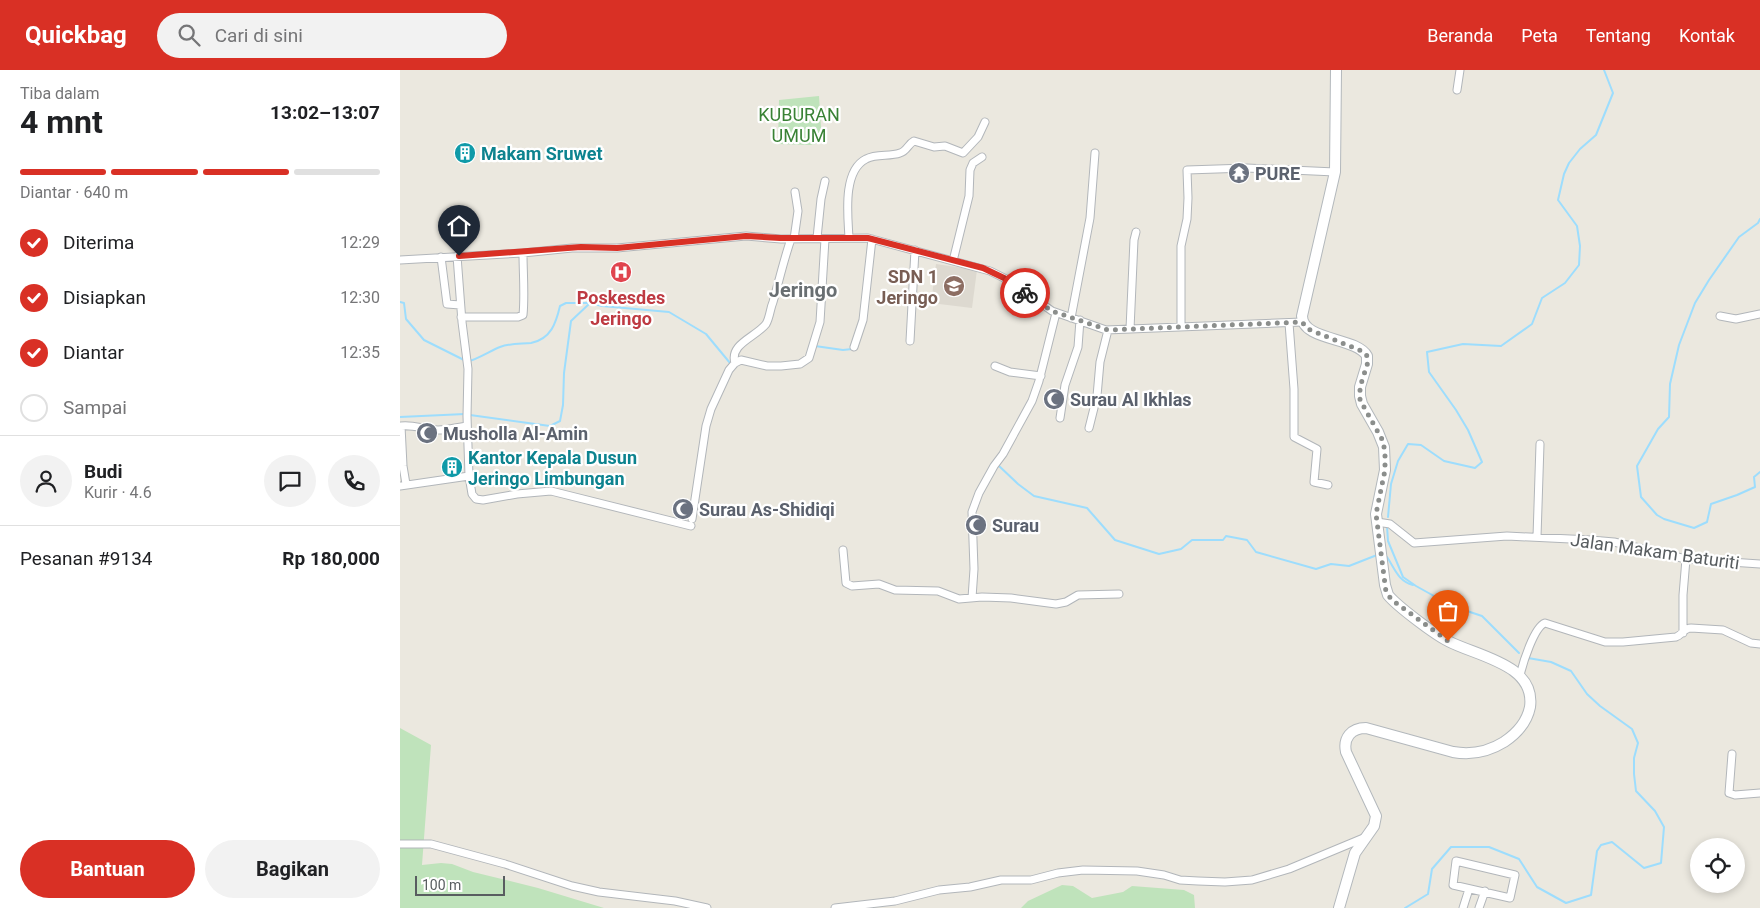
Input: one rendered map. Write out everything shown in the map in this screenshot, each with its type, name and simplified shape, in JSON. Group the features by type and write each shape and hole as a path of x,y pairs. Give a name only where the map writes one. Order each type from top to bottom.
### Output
{"street":[{"path":"1336,70 1335,172 1302,322 1308,329 1361,349 1367,356 1368,362 1360,387 1360,396 1362,404 1383,441 1386,460 1377,508 1377,522 1385,589 1390,598 1442,637 1509,667 1520,675 1526,684 1530,699 1526,719 1510,738 1486,750 1473,753 1452,752 1366,728 1357,729 1349,734 1345,743 1346,752 1376,816 1374,826 1355,853 1339,908"},
{"path":"1457,90 1460,70"},
{"path":"849,238 848,190 853,175 861,162 874,156 901,153 914,141 934,147 945,146 962,153 978,137 985,122"},
{"path":"1072,318 1090,218 1094,153"},
{"path":"953,260 969,196 970,170 973,163 982,157"},
{"path":"1181,326 1182,246 1187,220 1188,198 1187,170 1247,168 1335,172"},
{"path":"457,256 460,304 468,369 467,426 469,476 472,494 476,499 483,500 551,491 692,522 696,481 708,418 724,380 735,363 745,360 767,366 781,366 800,364 808,359 820,322 821,199 825,181"},
{"path":"735,363 734,353 742,343 761,330 769,318 782,266 793,239 798,211 795,192"},
{"path":"1130,329 1130,297 1136,232"},
{"path":"400,260 523,253 581,247 617,248 746,236 793,239 872,239 983,268 997,274 1056,313 1108,330 1302,322"},
{"path":"854,347 863,320 872,239"},
{"path":"910,341 915,250"},
{"path":"462,317 518,317 523,315 525,283 523,253"},
{"path":"441,257 447,304 460,304"},
{"path":"972,598 974,569 972,512 979,493 1028,411 1040,376 1056,313"},
{"path":"1720,316 1736,319 1760,314"},
{"path":"1060,418 1065,385 1078,346 1080,320"},
{"path":"1289,323 1294,389 1294,437 1317,449 1314,482 1328,485"},
{"path":"1089,428 1097,396 1100,362 1108,330"},
{"path":"995,366 1010,372 1040,376"},
{"path":"467,426 438,430 424,429 418,426 401,426 403,485 469,476"},
{"path":"1537,537 1540,444"},
{"name":"Jalan Makam Baturiti","path":"1377,522 1390,524 1414,543 1507,536 1537,537 1614,542 1686,559 1760,564"},
{"path":"844,550 846,583 852,586 879,584 895,590 938,591 959,599 1026,598 1038,602 1056,604 1066,602 1078,595 1120,594"},
{"path":"1683,633 1682,595 1686,559"},
{"path":"1520,675 1529,648 1540,626 1544,623 1611,642 1676,637 1690,628 1723,630 1751,643 1760,644"},
{"path":"1732,754 1730,793 1735,795 1760,793"},
{"path":"835,908 903,900 939,890 970,887 1001,880 1031,880 1083,870 1136,871 1164,875 1180,880 1225,882 1252,880 1289,869 1366,837"},
{"path":"400,844 431,844 505,864 572,886 599,892 675,901 707,908"},
{"path":"1456,861 1515,874 1510,898 1469,889 1453,885 1456,861"},
{"path":"1463,908 1469,889"},
{"path":"1479,908 1485,892"}],"shaded area":[{"name":"SDN 1 Jeringo","path":"936,264 977,270 972,308 931,303"}],"green space":[{"name":"KUBURAN UMUM","path":"819,96 822,143 810,145 778,144 779,100"},
{"path":"400,728 431,745 422,865 452,864 473,872 538,888 604,908 400,908"},
{"path":"1062,885 1073,886 1092,898 1123,892 1132,886 1184,890 1194,895 1195,908 1021,908 1028,901"}],"waterway":[{"path":"1388,517 1391,484 1398,461 1408,444 1421,445 1444,461 1475,468 1482,462 1468,430 1429,372 1427,352 1463,344 1501,346 1532,324 1542,298 1565,283 1579,265 1580,246 1577,226 1558,200 1564,174 1569,163 1580,149 1596,135 1613,93 1604,70"},
{"path":"1760,219 1758,223 1739,237 1695,303 1679,345 1670,384 1669,417 1658,429 1637,466 1641,497 1657,515 1694,528 1707,522 1711,504 1755,487 1754,477 1760,472"},
{"path":"400,302 404,303 406,319 424,340 464,360"},
{"path":"469,361 497,348 538,341 552,329 560,306 566,303 590,303 602,306 669,312 706,334 730,363"},
{"path":"470,415 550,426 560,421 571,321 589,304"},
{"path":"815,346 843,350 852,349"},
{"path":"400,417 465,414"},
{"path":"998,465 1034,496 1087,508 1115,540 1159,554 1181,549 1192,540 1223,540 1226,536 1247,540 1256,552 1316,569 1331,564 1349,566 1377,555"},
{"path":"1387,526 1388,541 1403,577 1452,606 1482,616 1519,653"},
{"path":"1387,557 1400,578 1413,585"},
{"path":"1405,908 1428,894 1432,869 1451,847 1489,847 1519,859 1537,887 1566,903 1591,895 1597,851 1601,845 1612,842 1644,868 1661,863 1664,827 1655,811 1636,791 1634,758 1638,743 1632,729 1587,694 1571,671 1551,662 1528,658"}],"way so far":[{"path":"1025,293 1052,311 1106,330 1302,322 1308,329 1361,349 1367,356 1368,362 1360,387 1360,400 1383,441 1386,460 1376,514 1386,592 1392,600 1448,641"}],"place":[{"name":"Makam Sruwet","path":"465,153"},
{"name":"PURE","path":"1239,173"},
{"name":"Poskesdes Jeringo","path":"621,272"},
{"name":"SDN 1 Jeringo","path":"954,286"},
{"name":"Surau Al Ikhlas","path":"1054,399"},
{"name":"Musholla Al-Amin","path":"427,433"},
{"name":"Kantor Kepala Dusun Jeringo Limbungan","path":"452,467"},
{"name":"Surau As-Shidiqi","path":"683,509"},
{"name":"Surau","path":"976,525"}],"district":[{"name":"Jeringo","path":"803,290"}],"route":[{"path":"459,256 523,253 581,247 617,248 746,236 868,238 983,268 1010,281 1025,293"}]}
